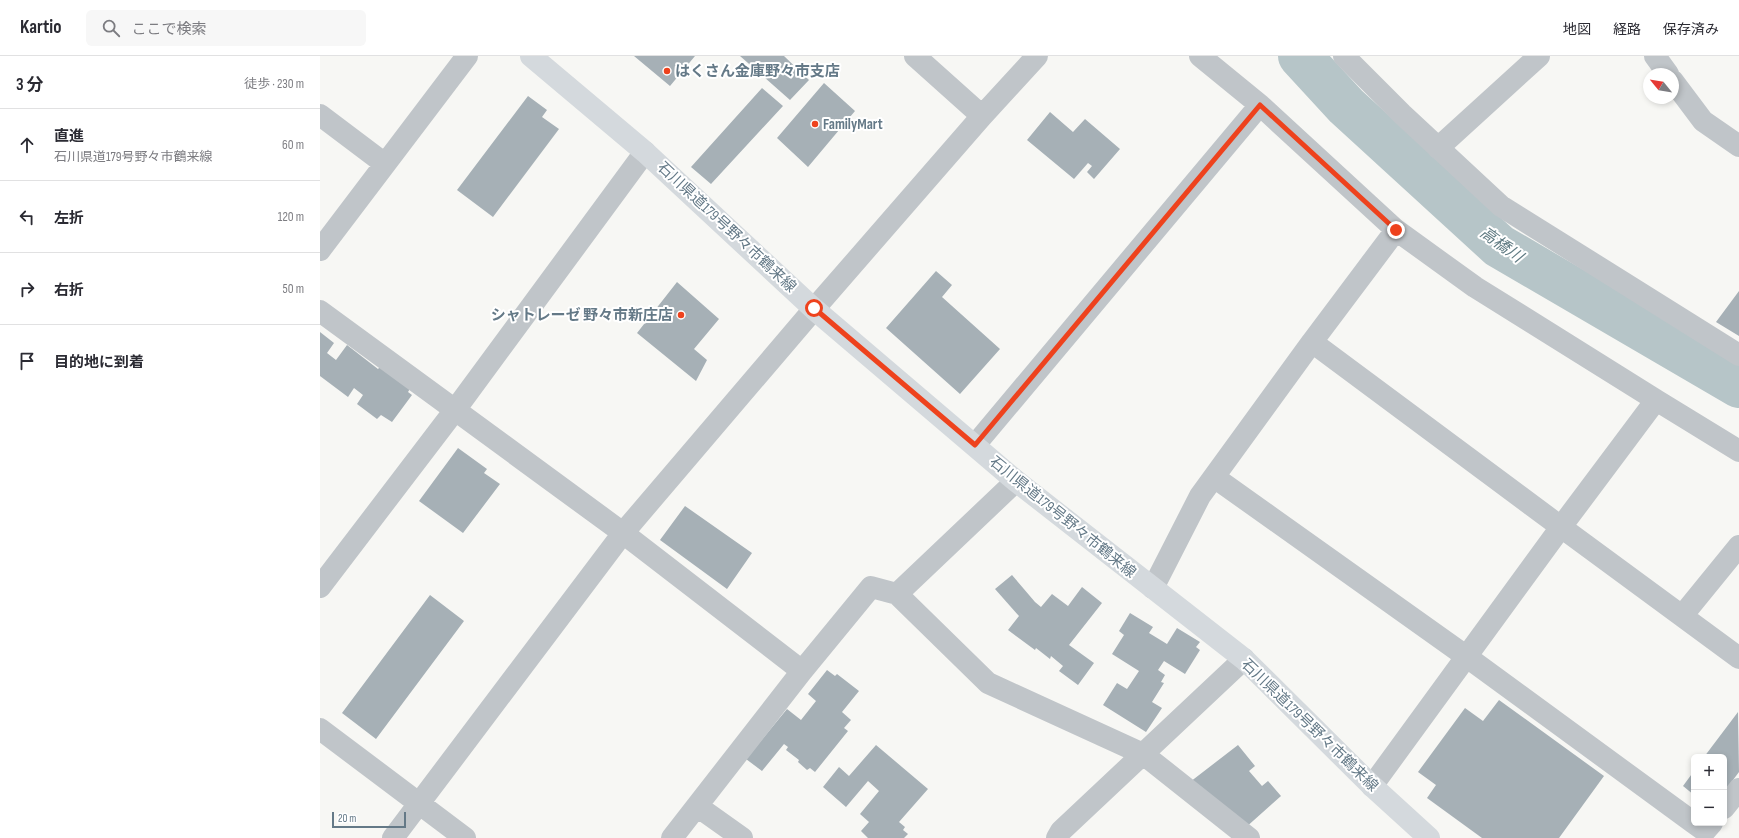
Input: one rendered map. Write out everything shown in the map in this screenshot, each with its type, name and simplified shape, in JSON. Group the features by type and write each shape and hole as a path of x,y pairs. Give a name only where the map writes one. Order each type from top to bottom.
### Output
{"main road":[{"name":"石川県道179号野々市鶴来線","path":"531,56 645,152 814,308 1016,481 1244,659 1372,786 1429,838"}],"street":[{"path":"320,250 467,56"},
{"path":"915,56 982,116"},
{"path":"393,838 623,533 814,308 982,116 1037,56"},
{"path":"1200,56 1260,105 1396,230 1475,286 1739,451"},
{"path":"1344,56 1438,148 1501,206 1739,355"},
{"path":"1438,148 1539,56"},
{"path":"1655,56 1664,68"},
{"path":"1679,88 1702,121 1739,146"},
{"path":"975,445 1260,105"},
{"path":"320,115 385,164"},
{"path":"320,587 455,410 645,152"},
{"path":"1153,588 1200,496 1396,230"},
{"path":"320,311 623,533 802,671"},
{"path":"1312,342 1739,658"},
{"path":"1372,786 1561,527 1656,400"},
{"path":"1214,477 1467,657 1691,821"},
{"path":"897,594 1016,481"},
{"path":"1682,616 1739,546"},
{"path":"672,838 802,671 871,587 897,594 988,683 1143,754 1249,838"},
{"path":"1057,838 1061,831 1244,659"},
{"path":"320,729 465,838"},
{"path":"1727,804 1739,789"},
{"path":"697,806 742,838"},
{"path":"1698,826 1706,831 1710,826"}],"building":[{"name":"はくさん金庫野々市支店","path":"634,56 695,56 670,86"},
{"path":"740,56 784,56 809,80 790,100"},
{"path":"824,83 855,111 808,167 777,138"},
{"path":"762,88 783,106 711,184 691,167"},
{"path":"528,96 547,110 542,117 559,129 493,217 457,190"},
{"path":"1050,112 1073,132 1085,119 1120,149 1094,179 1087,172 1092,166 1088,163 1074,179 1027,140"},
{"path":"936,271 952,285 942,297 1000,349 960,394 886,328"},
{"path":"677,282 719,319 694,349 707,360 696,381 637,333"},
{"path":"1739,291 1739,336 1716,322"},
{"path":"320,332 334,343 327,353 336,360 347,345 378,369 382,365 411,387 408,392 412,395 392,422 381,415 377,419 357,404 363,395 354,388 348,397 320,376"},
{"path":"458,448 487,469 484,473 500,484 463,533 419,501"},
{"path":"685,506 752,553 727,589 660,540"},
{"path":"1012,575 1041,607 1052,594 1068,606 1082,587 1102,603 1069,645 1094,663 1078,685 1059,671 1063,666 1051,656 1050,659 1008,630 1019,616 995,589"},
{"path":"430,595 464,621 376,739 342,713"},
{"path":"1130,613 1153,627 1149,633 1167,644 1177,628 1200,642 1196,647 1200,650 1185,674 1164,661 1158,670 1165,675 1161,682 1164,683 1152,702 1162,708 1146,732 1103,705 1117,683 1127,689 1139,671 1112,654 1124,635 1119,631"},
{"path":"827,670 835,676 837,674 859,691 842,712 851,720 844,728 848,731 815,772 810,768 807,770 798,762 799,760 786,750 788,747 784,744 762,771 746,759 787,709 801,720 816,701 808,694"},
{"path":"1499,700 1604,776 1559,838 1482,838 1427,798 1436,785 1418,772 1465,708 1483,721"},
{"path":"1738,712 1739,772 1727,788 1727,754 1706,754"},
{"path":"876,745 928,789 899,822 905,827 903,830 908,834 904,838 868,838 861,831 869,822 860,814 879,791 868,781 846,807 823,787 839,767 849,776"},
{"path":"1238,745 1255,766 1249,771 1262,786 1268,781 1281,796 1244,829 1190,782"},
{"path":"1691,775 1691,793 1683,786"}],"waterway":[{"name":"高橋川","path":"1300,56 1346,106 1499,246 1739,386"}],"place":[{"name":"はくさん金庫野々市支店","path":"667,71"},
{"name":"FamilyMart","path":"815,124"},
{"name":"シャトレーゼ 野々市新庄店","path":"681,315"}],"route":[{"path":"814,308 975,445 1260,105 1396,230"}]}
